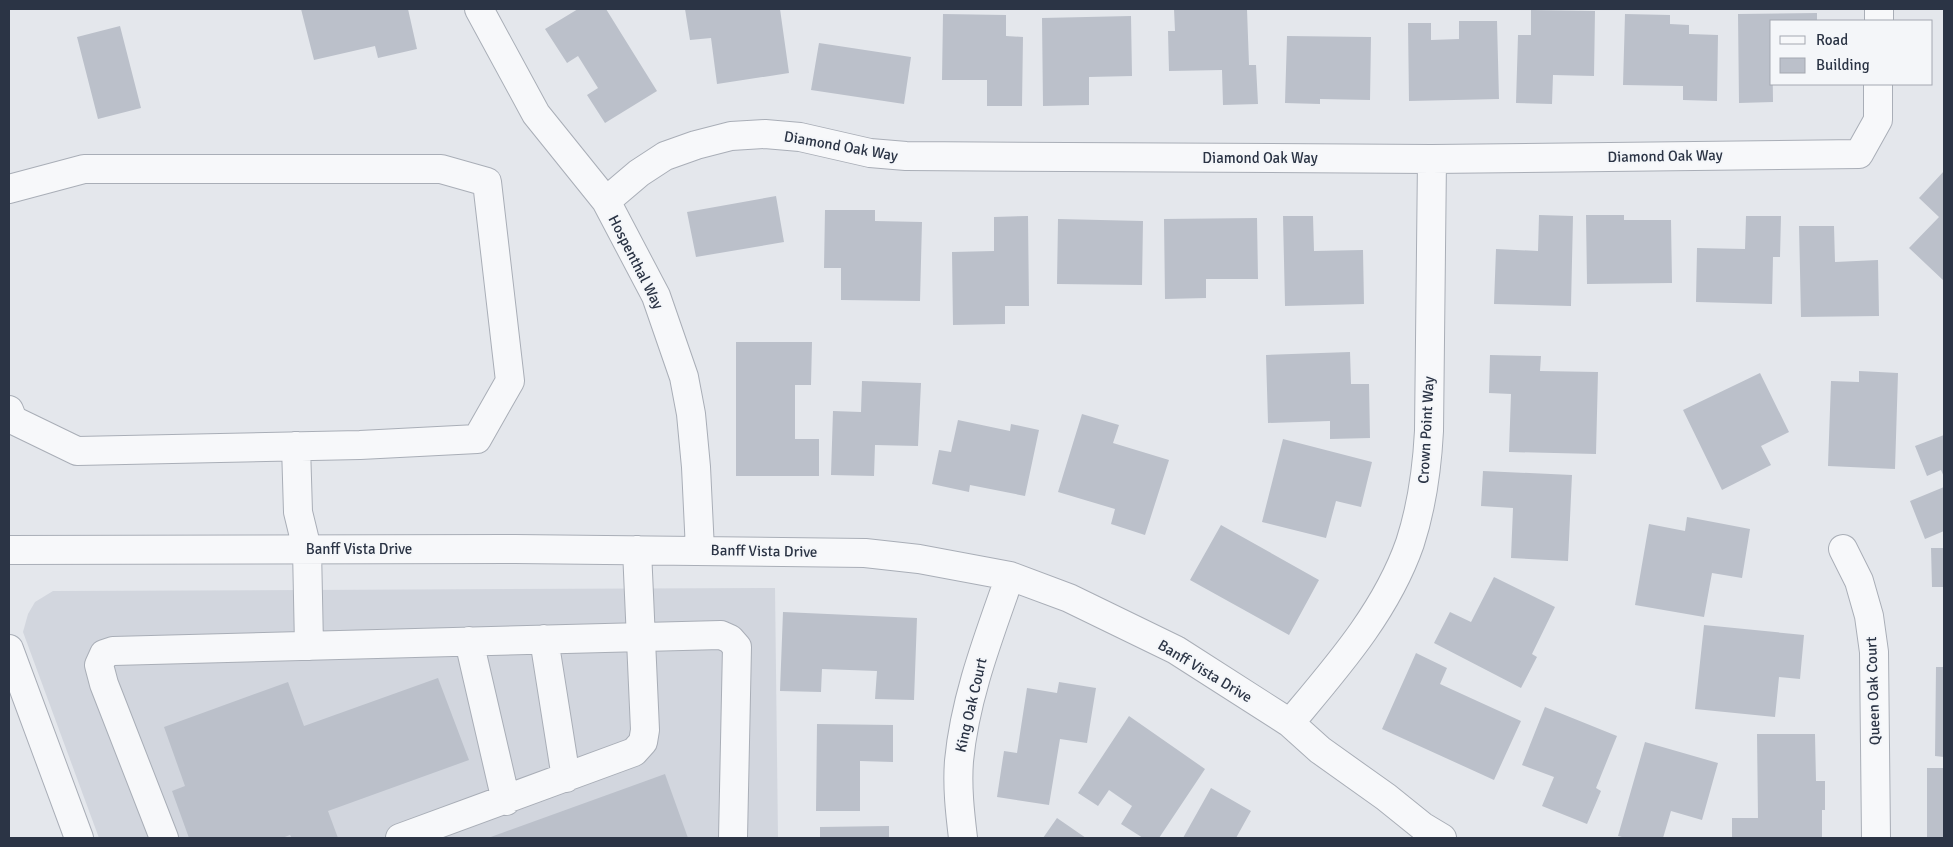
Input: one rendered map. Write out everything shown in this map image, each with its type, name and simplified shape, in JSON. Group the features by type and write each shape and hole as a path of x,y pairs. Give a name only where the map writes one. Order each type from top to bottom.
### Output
{"street":[{"name":"Hospenthal Way","path":"479,9 536,114 606,201 656,296 684,377 691,414 700,550"},
{"name":"Diamond Oak Way","path":"606,201 639,173 665,156 696,145 731,136 764,134 800,136 870,153 906,156 1432,159 1859,154 1878,120 1878,85"},
{"name":"Crown Point Way","path":"1290,723 1351,649 1372,618 1392,583 1409,544 1420,507 1426,474 1429,431 1432,159"},
{"path":"9,189 84,169 440,168 487,182 510,381 477,439 296,446 77,451 13,420 9,410"},
{"path":"296,446 298,512 307,549 309,646"},
{"name":"Queen Oak Court","path":"1843,549 1859,582 1869,616 1874,652 1876,838"},
{"name":"Banff Vista Drive","path":"9,550 700,550 865,553 919,559 1010,576 1069,598 1176,650 1290,723 1320,750 1386,797 1422,826 1442,838"},
{"path":"400,838 634,752 643,742 645,730 637,550"},
{"name":"King Oak Court","path":"963,838 959,800 959,763 965,724 981,659 1010,576"},
{"path":"164,838 104,684 99,665 104,654 113,651 721,634 730,639 737,647 733,838"},
{"path":"544,639 566,778"},
{"path":"469,641 506,800"},
{"path":"9,649 79,838"}],"shaded area":[{"path":"775,588 778,838 99,838 23,632 28,614 35,602 53,591"}],"building":[{"path":"301,9 408,9 417,49 378,58 375,46 314,60"},
{"path":"578,9 606,9 657,91 605,123 587,95 598,88 578,56 567,63 545,29"},
{"path":"685,9 780,9 789,73 717,84 711,38 690,40"},
{"path":"1174,9 1247,9 1249,65 1256,65 1258,104 1223,105 1222,70 1169,71 1168,31 1175,31"},
{"path":"1531,10 1595,11 1594,76 1553,75 1552,104 1516,103 1518,35 1531,35"},
{"path":"1817,13 1817,20 1770,20 1770,85 1773,85 1773,102 1739,103 1738,14"},
{"path":"943,14 1006,15 1006,36 1023,37 1022,106 987,106 987,80 942,80"},
{"path":"1625,14 1670,15 1670,24 1689,25 1689,34 1718,35 1717,101 1683,100 1683,86 1623,85"},
{"path":"1131,16 1132,76 1089,77 1089,105 1043,106 1042,18"},
{"path":"1459,21 1497,21 1499,99 1409,101 1408,23 1431,23 1431,40 1459,39"},
{"path":"120,26 141,108 98,119 77,37"},
{"path":"1287,36 1371,37 1370,100 1320,99 1320,104 1285,103"},
{"path":"819,43 911,57 904,104 811,90"},
{"path":"1944,171 1944,281 1909,248 1939,217 1919,198"},
{"path":"776,196 784,242 696,257 687,212"},
{"path":"825,210 875,210 875,221 922,222 920,301 841,300 841,268 824,268"},
{"path":"1539,215 1573,216 1571,306 1494,304 1496,249 1538,251"},
{"path":"1586,215 1624,215 1624,220 1671,220 1672,283 1587,284"},
{"path":"1028,216 1029,306 1005,306 1005,324 953,325 952,252 994,251 994,217"},
{"path":"1283,216 1313,216 1314,251 1363,250 1364,304 1285,306"},
{"path":"1746,216 1781,216 1780,257 1773,257 1772,304 1696,302 1697,248 1745,249"},
{"path":"1257,218 1258,279 1206,279 1206,298 1165,299 1164,219"},
{"path":"1058,219 1143,221 1142,285 1057,284"},
{"path":"1799,226 1834,226 1835,262 1878,260 1879,316 1801,317"},
{"path":"736,342 812,342 811,385 795,385 795,439 819,439 819,476 736,476"},
{"path":"1350,352 1351,384 1369,384 1370,438 1330,439 1330,421 1268,423 1266,355"},
{"path":"1490,355 1541,356 1540,371 1598,372 1596,454 1509,452 1511,394 1489,393"},
{"path":"1859,371 1898,373 1895,469 1828,466 1831,381 1859,382"},
{"path":"1760,373 1789,432 1761,446 1771,465 1722,490 1683,410"},
{"path":"862,381 921,383 918,446 875,445 874,476 831,475 833,411 861,412"},
{"path":"1082,414 1119,425 1113,443 1169,460 1145,535 1111,524 1115,509 1058,492"},
{"path":"958,420 1010,431 1011,424 1039,430 1025,496 970,485 969,492 932,484 939,450 951,452"},
{"path":"1944,435 1944,477 1941,470 1927,476 1915,446"},
{"path":"1283,439 1372,462 1361,507 1336,501 1326,538 1262,522"},
{"path":"1483,471 1572,475 1568,561 1511,558 1513,508 1481,506"},
{"path":"1944,487 1944,531 1925,539 1910,501"},
{"path":"1687,517 1750,529 1742,578 1712,573 1704,617 1635,605 1649,524 1685,531"},
{"path":"1221,525 1319,580 1289,635 1190,580"},
{"path":"1931,548 1944,548 1944,587 1932,587"},
{"path":"1494,577 1555,607 1532,654 1537,657 1521,688 1434,643 1450,612 1471,622"},
{"path":"783,612 917,618 914,700 875,699 877,671 822,669 821,692 780,691"},
{"path":"1704,625 1804,635 1800,679 1779,677 1775,717 1695,709"},
{"path":"1416,653 1447,668 1440,684 1521,721 1494,780 1382,729"},
{"path":"1936,667 1944,667 1944,757 1935,756"},
{"path":"438,678 469,760 328,811 338,838 292,838 290,835 282,838 189,838 172,791 185,786 164,727 288,682 304,726"},
{"path":"1059,682 1096,688 1087,743 1060,739 1049,805 997,797 1004,751 1017,753 1027,688 1057,693"},
{"path":"1545,707 1617,736 1596,788 1601,791 1587,824 1542,806 1554,777 1522,765"},
{"path":"1129,716 1205,769 1159,838 1143,838 1121,824 1132,806 1109,790 1098,806 1078,793"},
{"path":"817,724 893,725 893,762 860,761 860,811 816,811"},
{"path":"1757,734 1815,734 1816,781 1825,781 1825,810 1822,810 1822,838 1732,838 1732,818 1758,818"},
{"path":"1645,742 1718,763 1702,820 1671,811 1663,838 1626,838 1618,836"},
{"path":"1927,768 1944,768 1944,838 1927,838"},
{"path":"665,774 688,838 488,838"},
{"path":"1211,788 1251,811 1236,838 1183,838"},
{"path":"1057,818 1086,838 1043,838"},
{"path":"889,826 889,838 820,838 820,827"}]}
